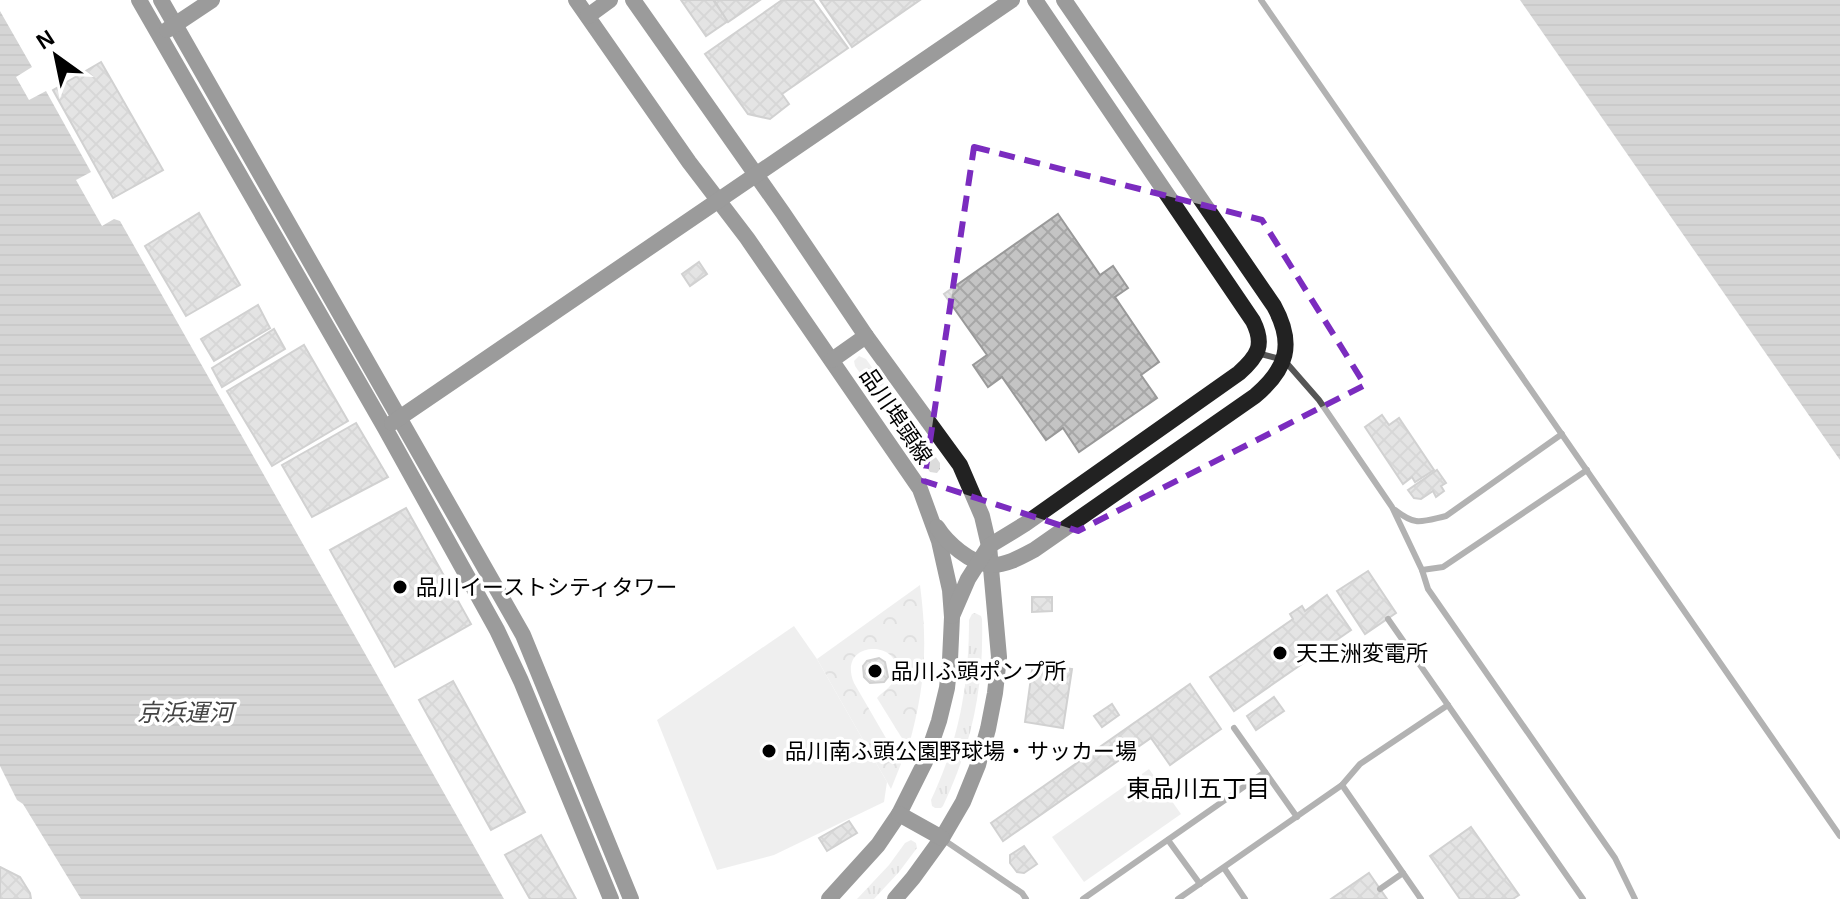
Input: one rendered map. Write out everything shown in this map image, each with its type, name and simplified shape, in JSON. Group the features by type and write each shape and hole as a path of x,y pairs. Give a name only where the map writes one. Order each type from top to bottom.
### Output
{"street":[{"path":"139,0 523,635 631,899"},
{"path":"161,0 392,423 508,651 611,899"},
{"path":"159,35 212,0"},
{"name":"品川埠頭線","path":"576,0 689,162 747,238 920,489 939,541 950,590 952,617 947,688 939,721 925,762 899,814 878,845 829,899"},
{"path":"588,16 610,0"},
{"name":"品川埠頭線","path":"633,0 866,336 960,465 982,516 989,546 985,563 999,657 988,729 963,802 942,838 895,899"},
{"path":"392,423 1012,0"},
{"path":"989,546 1025,524 1233,377 1250,363 1260,342 1253,321 1035,0"},
{"path":"930,516 941,534 965,554 985,563 1016,560 1249,400 1270,383 1286,353 1286,334 1274,306 1064,0"},
{"path":"832,360 866,336"},
{"path":"952,617 968,579 985,563"},
{"path":"899,814 942,838"}],"lane":[{"path":"1261,0 1840,836"},
{"path":"1257,353 1284,360 1319,400 1392,507 1428,589 1615,858 1635,899"},
{"path":"1392,507 1410,521 1424,522 1446,516 1562,434"},
{"path":"1422,570 1443,567 1587,470"},
{"path":"1388,619 1583,899"},
{"path":"1178,899 1342,785 1360,764 1448,705"},
{"path":"1234,728 1297,817"},
{"path":"1083,899 1265,772"},
{"path":"1342,785 1421,899"},
{"path":"942,838 1022,893 1026,899"},
{"path":"1168,840 1200,884"},
{"path":"1224,868 1245,899"},
{"path":"1380,889 1403,873"}],"highlighted area":[{"path":"974,147 1262,220 1365,385 1078,531 924,481"}],"green space":[{"path":"859,356 866,359 940,463 937,473 930,472 855,366 854,361"},
{"path":"920,585 924,628 923,667 908,748 877,698 894,679 896,666 892,657 883,651 863,651 854,657 851,668 854,683 901,764 891,789 817,659"},
{"path":"975,613 982,619 982,644 974,715 953,783 943,806 935,808 931,800 955,734 967,668 969,620"},
{"name":"品川南ふ頭公園野球場・サッカー場","path":"794,626 817,659 887,782 884,802 774,855 717,870 657,720"},
{"path":"1149,769 1181,814 1084,882 1052,837"},
{"path":"911,840 917,848 899,872 874,899 857,899 905,843"}],"water":[{"path":"1520,0 1840,0 1840,460"},
{"name":"京浜運河","path":"0,11 32,67 16,77 29,100 46,91 91,172 76,180 102,226 114,219 120,221 504,899 81,899 23,804 17,800 0,766"}],"building":[{"path":"681,0 713,0 728,21 706,36"},
{"path":"714,0 760,0 728,22"},
{"path":"782,0 813,0 848,48 782,94 789,104 770,119 748,114 705,54"},
{"path":"820,0 920,0 852,47"},
{"path":"101,62 163,170 113,198 53,90"},
{"path":"199,213 240,285 186,316 145,246"},
{"path":"1058,214 1100,275 1113,266 1128,288 1115,297 1159,362 1141,375 1157,398 1079,452 1063,428 1046,440 1002,377 988,387 973,365 987,355 944,294"},
{"path":"699,262 707,274 690,286 682,274"},
{"path":"258,305 270,328 214,361 201,339"},
{"path":"274,329 285,349 222,387 212,368"},
{"path":"304,345 348,421 272,466 227,391"},
{"path":"1382,415 1389,425 1399,418 1434,470 1415,482 1412,477 1403,484 1365,427"},
{"path":"356,423 388,477 312,517 282,465"},
{"path":"1437,470 1446,483 1441,486 1444,491 1436,497 1433,491 1421,499 1414,498 1408,490"},
{"name":"品川イーストシティタワー","path":"406,508 471,624 395,667 330,550"},
{"path":"1368,571 1396,613 1365,634 1337,591"},
{"name":"天王洲変電所","path":"1327,595 1351,630 1234,711 1210,677 1293,619 1290,614 1302,606 1305,611"},
{"path":"1032,597 1052,597 1052,611 1032,612"},
{"name":"品川ふ頭ポンプ所","path":"879,658 885,662 888,677 884,682 870,683 864,677 863,666 867,661"},
{"path":"1033,663 1072,669 1063,728 1025,722"},
{"path":"453,681 525,812 491,830 419,700"},
{"path":"1190,684 1221,729 1170,765 1151,738 1003,841 991,823"},
{"path":"1274,697 1284,711 1256,730 1247,716"},
{"path":"1112,704 1119,715 1102,727 1094,716"},
{"path":"849,821 857,833 827,851 819,838"},
{"path":"1471,827 1519,895 1513,899 1460,899 1430,856"},
{"path":"541,835 576,899 530,899 505,855"},
{"path":"1024,846 1037,864 1024,873 1017,872 1010,863 1010,855"},
{"path":"0,867 20,877 31,899 0,899"},
{"path":"1369,873 1387,899 1331,899"}],"place":[{"name":"品川イーストシティタワー","path":"400,587"},
{"name":"天王洲変電所","path":"1280,653"},
{"name":"品川ふ頭ポンプ所","path":"875,671"},
{"name":"品川南ふ頭公園野球場・サッカー場","path":"769,751"}],"district":[{"name":"東品川五丁目","path":"1198,788"}]}
